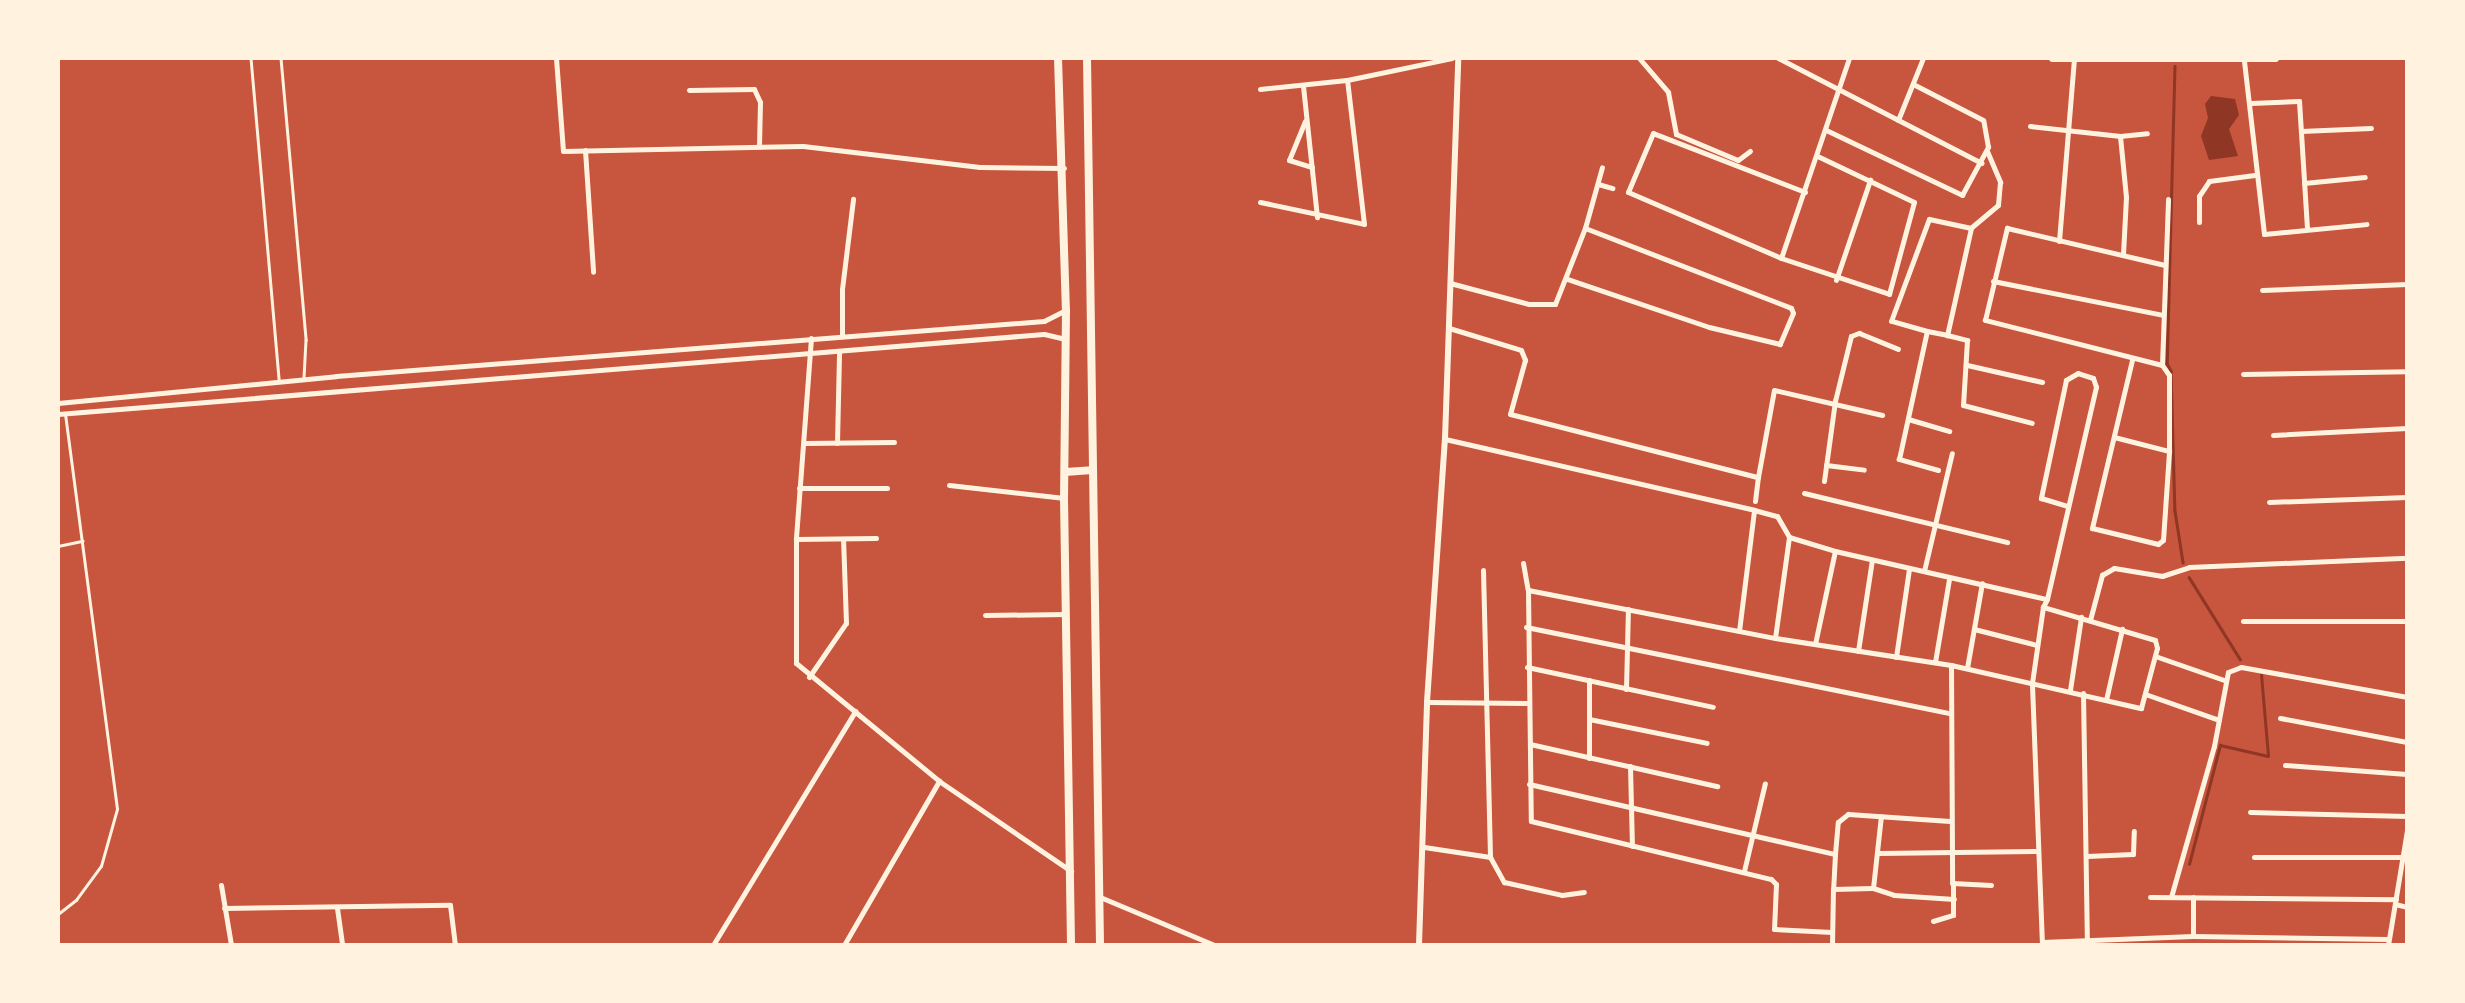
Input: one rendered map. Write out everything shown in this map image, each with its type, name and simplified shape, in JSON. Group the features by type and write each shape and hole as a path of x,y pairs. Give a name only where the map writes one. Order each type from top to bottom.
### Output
{"main road":[{"path":"1058,58 1064,168 1067,340 1064,498 1071,945"},
{"path":"1087,58 1100,945"},
{"path":"2052,58 2244,61 2275,58"},
{"path":"1065,472 1092,470"}],"street":[{"path":"556,58 563,151 803,146 980,167 1064,168"},
{"path":"1260,89 1347,80 1452,58"},
{"path":"1419,945 1424,847 1426,702 1445,439 1458,58"},
{"path":"1639,58 1668,92 1676,134 1738,160 1750,151"},
{"path":"1778,58 1982,163"},
{"path":"1782,258 1849,58"},
{"path":"1898,120 1915,85 1923,58"},
{"path":"2059,241 2071,133 2074,60"},
{"path":"2244,61 2251,103 2255,175 2264,234 2367,224"},
{"path":"1260,202 1317,216 1364,223 1347,80"},
{"path":"1826,130 1957,195 1967,192 1982,163 1990,139 1983,120 1915,85"},
{"path":"1303,86 1317,216"},
{"path":"690,90 754,89 760,102 759,146"},
{"path":"2251,103 2299,101 2307,229"},
{"path":"1307,118 1289,160 1312,167"},
{"path":"2030,126 2071,133 2120,136 2147,133"},
{"path":"2301,131 2371,128"},
{"path":"1805,192 1653,134 1628,192 1836,280 1882,295 1891,289 1916,207 1911,198 1817,156"},
{"path":"2120,136 2126,197 2123,255"},
{"path":"585,150 593,272"},
{"path":"1947,335 1971,228 1998,205 2000,183 1987,151"},
{"path":"1450,283 1543,306 1555,304 1585,228 1602,167"},
{"path":"2199,222 2199,196 2209,181 2255,175"},
{"path":"2304,183 2365,177"},
{"path":"1836,280 1870,180"},
{"path":"1598,184 1612,188"},
{"path":"2132,360 2092,526 2094,531 2161,542 2169,452 2169,375 2162,365 2168,199"},
{"path":"842,335 842,289 853,200"},
{"path":"1971,228 1929,219 1891,321 1966,341 1963,405 2032,423"},
{"path":"1567,279 1709,327 1785,342 1791,309 1585,228"},
{"path":"2162,365 2132,360 1986,323 2003,230 2165,265"},
{"path":"1993,281 2163,315"},
{"path":"2262,290 2407,284"},
{"path":"58,403 842,335 1044,321 1066,310"},
{"path":"1449,328 1521,350 1525,360 1510,414 1758,477"},
{"path":"1927,331 1899,459 1938,470"},
{"path":"1824,481 1835,401 1851,336 1859,333 1898,349"},
{"path":"58,414 519,374 839,353 1044,334 1067,340"},
{"path":"811,338 796,539 794,653 809,677 855,711 939,781 1071,872"},
{"path":"837,443 839,353"},
{"path":"1966,365 2042,382"},
{"path":"2244,374 2407,371"},
{"path":"2068,506 2041,498 2066,380 2078,373 2093,378 2096,387 2068,506 2046,599 2043,607 2032,683 2042,943 2193,936 2388,942 2406,868 2404,857 2407,830"},
{"path":"1755,501 1774,390 1835,401 1882,415"},
{"path":"1908,419 1949,430"},
{"path":"2273,435 2407,428"},
{"path":"2114,438 2169,452"},
{"path":"1445,439 1777,516 1789,537 1775,638"},
{"path":"804,443 894,443"},
{"path":"1924,571 1952,453"},
{"path":"1826,466 1864,470"},
{"path":"949,485 1064,498"},
{"path":"799,488 887,488"},
{"path":"1804,493 2007,542"},
{"path":"2269,502 2407,496"},
{"path":"1739,631 1754,510"},
{"path":"1789,537 1949,579 1982,583 2046,599"},
{"path":"796,539 876,538"},
{"path":"809,677 846,623 843,539"},
{"path":"1815,644 1835,551"},
{"path":"2090,620 2102,575 2114,568 2162,576 2189,567 2407,558"},
{"path":"1858,651 1872,560"},
{"path":"1523,563 1528,590 1526,627 1530,832"},
{"path":"1896,657 1909,569"},
{"path":"1483,570 1490,857 1504,881 1562,895 1584,892"},
{"path":"1935,662 1949,579"},
{"path":"1967,668 1982,583"},
{"path":"1528,590 1775,638 1967,668 2083,693 2136,709 2146,703 2155,656 2155,640 2043,607"},
{"path":"1626,689 1628,609"},
{"path":"985,615 1066,614"},
{"path":"2070,690 2081,617"},
{"path":"2243,621 2407,621"},
{"path":"1526,627 1949,713"},
{"path":"1974,629 2037,645"},
{"path":"2106,700 2122,629"},
{"path":"2155,656 2224,680"},
{"path":"1933,921 1951,918 1954,899 1949,855 1951,665"},
{"path":"1527,667 1713,707"},
{"path":"2171,897 2179,882 2219,720 2224,680 2228,672 2241,667 2407,697"},
{"path":"1589,680 1589,758"},
{"path":"2083,693 2087,940"},
{"path":"2148,695 2219,720"},
{"path":"1426,702 1527,703"},
{"path":"713,945 855,711"},
{"path":"2280,718 2407,743"},
{"path":"1589,719 1707,743"},
{"path":"1530,744 1717,786"},
{"path":"2285,765 2407,774"},
{"path":"1630,766 1632,846"},
{"path":"844,945 939,781"},
{"path":"1744,871 1765,783"},
{"path":"1529,784 1752,832 1835,853"},
{"path":"2250,812 2407,816"},
{"path":"1832,945 1839,818 1848,814 1950,821"},
{"path":"1873,888 1881,816"},
{"path":"1531,821 1744,871 1775,882 1774,929 1832,932"},
{"path":"2087,856 2133,854 2134,831"},
{"path":"1424,847 1490,857"},
{"path":"1878,853 1949,855 2038,851"},
{"path":"2254,856 2404,857"},
{"path":"220,885 231,945"},
{"path":"1953,885 1992,885"},
{"path":"1833,889 1873,888 1894,895 1954,899"},
{"path":"1100,897 1214,945"},
{"path":"2150,897 2396,901 2407,907"},
{"path":"2193,897 2193,936"},
{"path":"224,908 450,905 455,945"},
{"path":"337,908 342,945"},
{"path":"2239,937 2239,945"}],"lane":[{"path":"251,58 275,374 280,383"},
{"path":"281,58 306,340 303,380"},
{"path":"58,914 76,900 101,866 117,809 65,413"},
{"path":"58,546 82,541"}],"shaded area":[{"path":"2211,96 2235,99 2239,115 2229,129 2238,156 2209,160 2201,136 2208,118 2205,104"}],"waterway":[{"path":"2175,66 2167,363 2171,371 2175,511 2183,562"},
{"path":"2189,577 2240,659"},
{"path":"2189,864 2220,745 2268,756 2261,675"}]}
